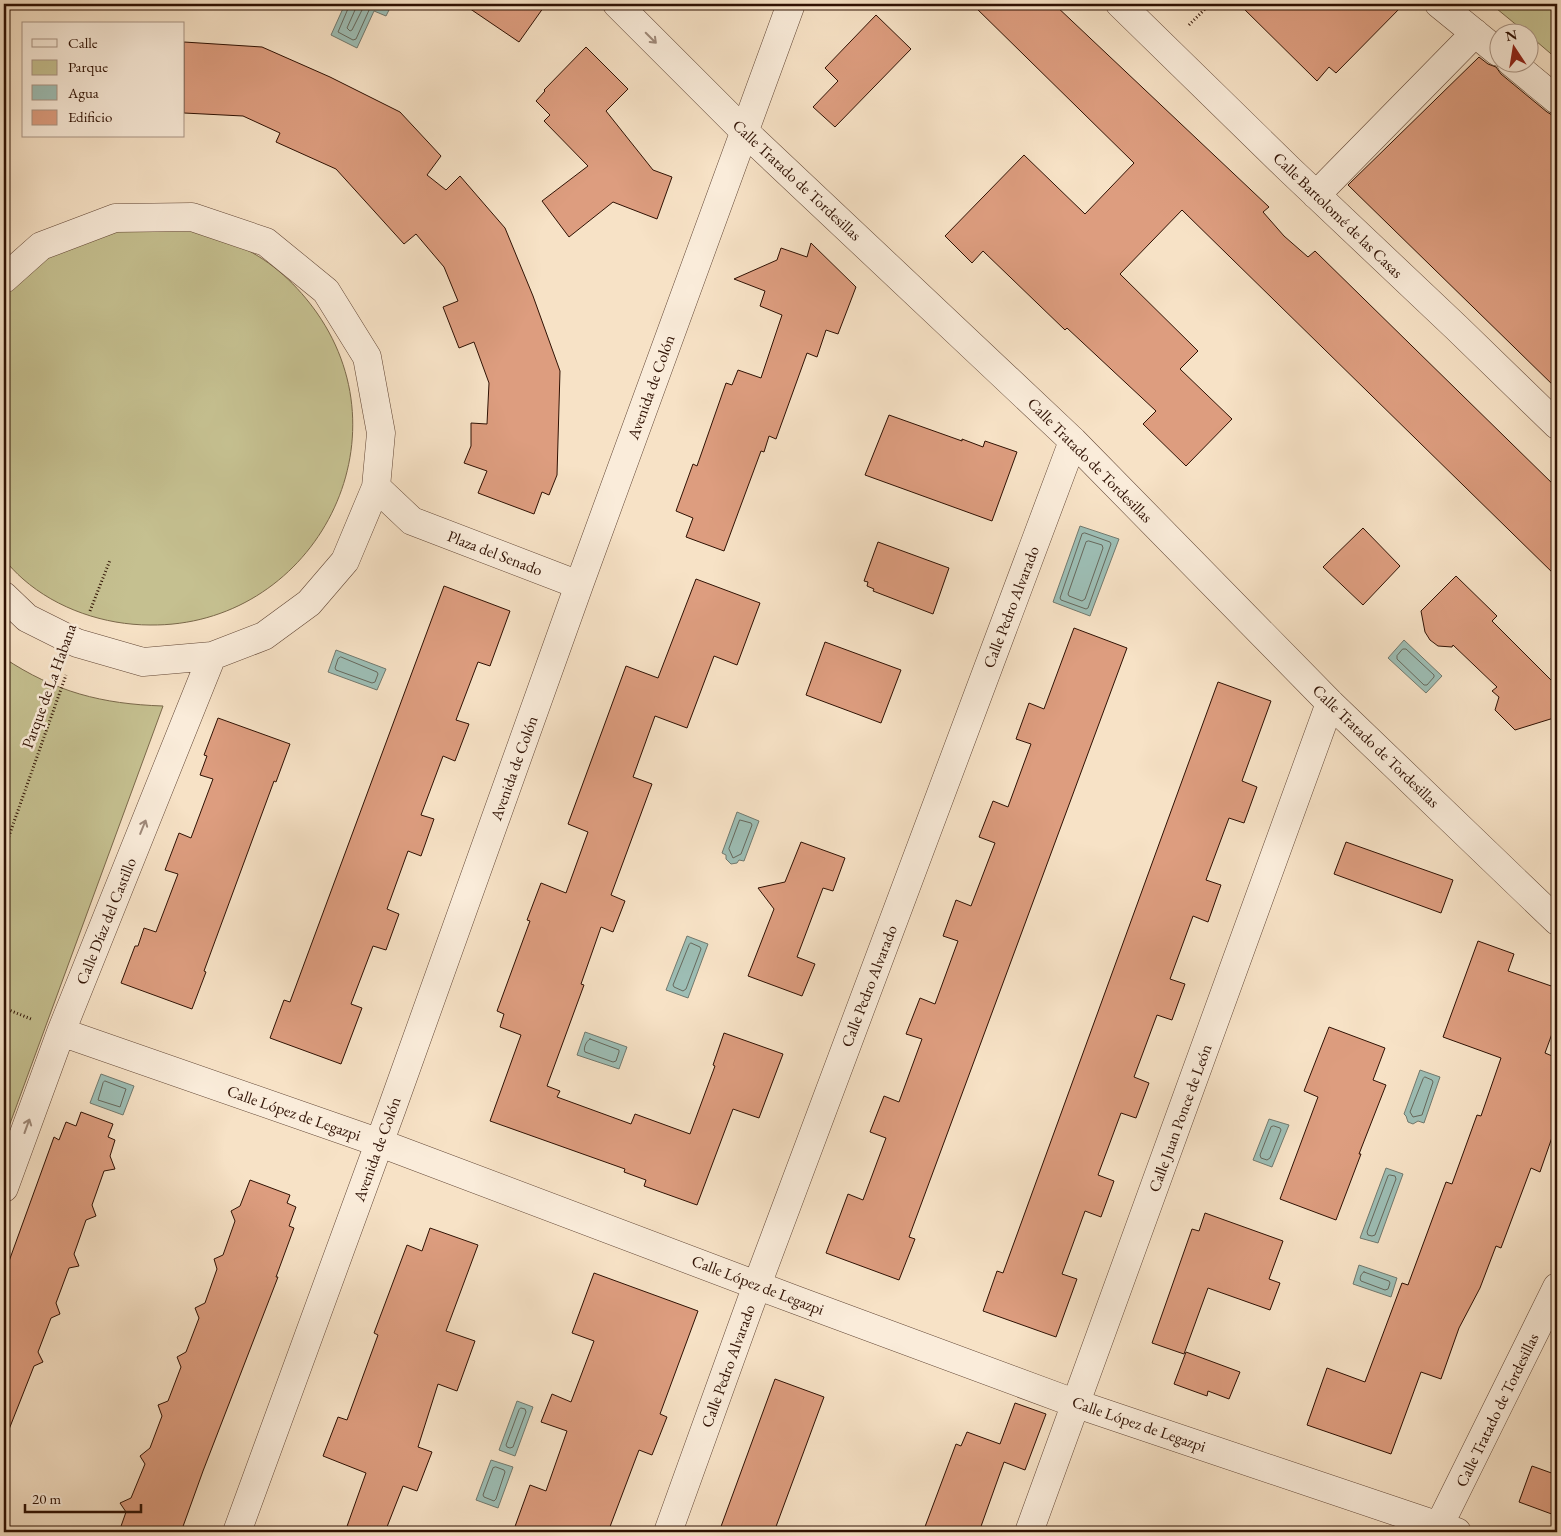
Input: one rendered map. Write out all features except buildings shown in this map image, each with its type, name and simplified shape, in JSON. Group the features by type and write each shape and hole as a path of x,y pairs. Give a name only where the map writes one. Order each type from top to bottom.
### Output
{"street":[{"name":"Calle Tratado de Tordesillas","path":"617,4 744,131 1074,441 1330,703 1557,922"},
{"name":"Avenida de Colón","path":"237,1532 380,1143 578,586 790,4"},
{"name":"Calle Bartolomé de las Casas","path":"1120,4 1316,195 1557,425"},
{"path":"1439,4 1488,44"},
{"path":"1316,195 1475,33"},
{"path":"1523,72 1557,100"},
{"path":"4,279 41,246 114,218 192,217 266,242 326,291 367,358 381,434 376,488 345,560 309,603 264,636 212,656 143,662 77,643 27,618 4,596"},
{"name":"Calle Pedro Alvarado","path":"668,1532 758,1285 1074,441"},
{"name":"Plaza del Senado","path":"376,488 412,521 578,586"},
{"name":"Plaza del Senado","path":"360,526 412,521"},
{"name":"Calle Díaz del Castillo","path":"4,1188 61,1032 212,656"},
{"name":"Calle Juan Ponce de León","path":"1029,1532 1330,703"},
{"name":"Calle López de Legazpi","path":"61,1032 380,1143 1077,1404 1444,1530"},
{"name":"Calle Tratado de Tordesillas","path":"1444,1530 1557,1286"}],"path":[{"name":"Parque de La Habana","path":"4,850 77,643 110,560"}],"green space":[{"path":"1491,4 1557,4 1557,59 1538,43 1538,22 1513,22"},
{"path":"166,227 190,230 219,237 263,259 293,284 317,313 343,365 353,418 347,471 328,520 298,562 257,596 207,618 150,625 133,624 99,618 66,607 36,590 4,560 4,293 21,275 53,253 125,228"},
{"path":"4,658 42,680 80,694 99,699 163,706 4,1140"}],"water":[{"path":"345,4 392,4 386,16 374,11 357,48 331,35"},
{"path":"1080,526 1119,539 1090,616 1053,602"},
{"path":"1404,640 1442,676 1426,693 1388,658"},
{"path":"336,650 386,669 377,690 328,672"},
{"path":"737,812 759,821 744,861 739,860 737,863 731,864 726,859 726,855 722,853"},
{"path":"687,936 708,944 688,998 666,990"},
{"path":"585,1032 627,1047 619,1069 577,1055"},
{"path":"1420,1070 1440,1077 1424,1123 1418,1121 1413,1124 1408,1122 1404,1114"},
{"path":"101,1074 134,1086 123,1115 90,1103"},
{"path":"1269,1119 1289,1125 1272,1167 1253,1160"},
{"path":"1386,1168 1403,1174 1378,1243 1360,1238"},
{"path":"1359,1265 1397,1278 1391,1297 1353,1284"},
{"path":"517,1401 533,1407 515,1456 499,1450"},
{"path":"491,1460 513,1467 498,1508 476,1500"}]}
